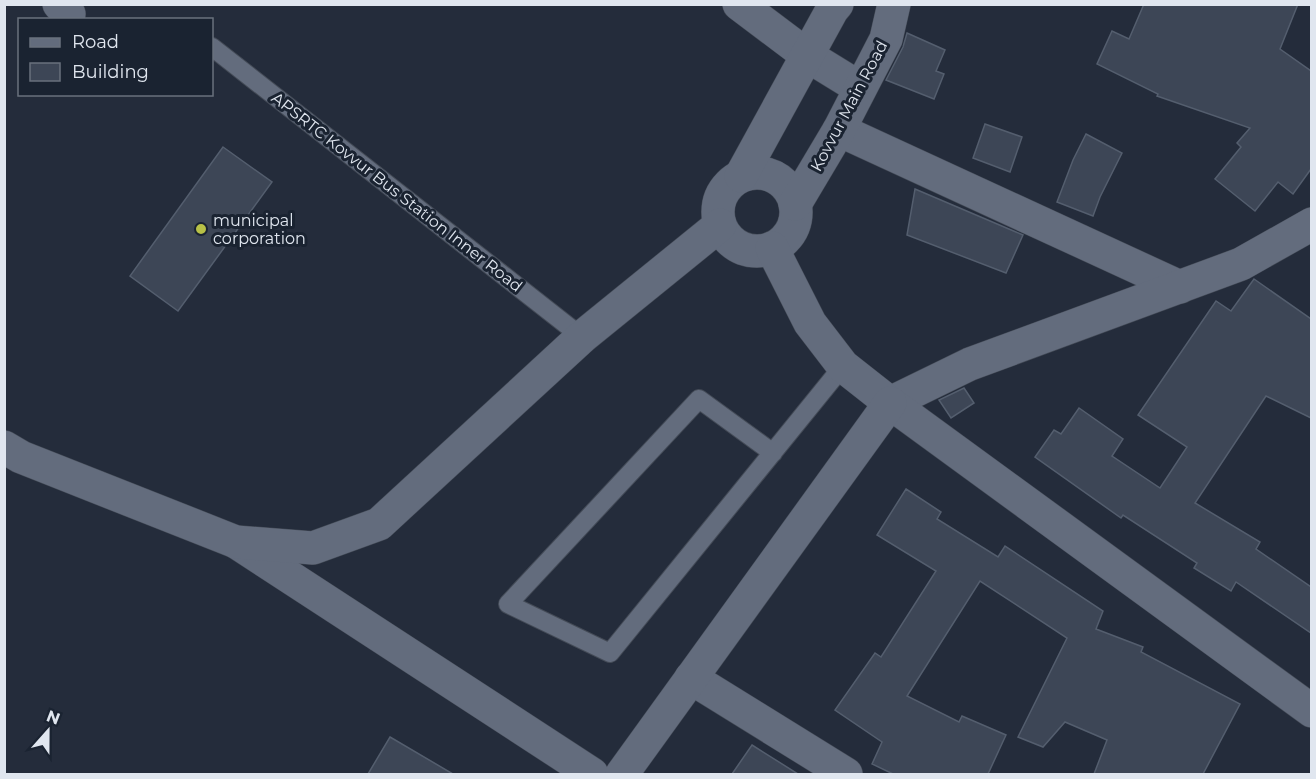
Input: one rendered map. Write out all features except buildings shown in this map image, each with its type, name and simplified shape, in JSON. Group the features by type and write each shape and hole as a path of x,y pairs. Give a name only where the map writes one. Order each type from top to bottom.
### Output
{"street":[{"path":"739,4 808,56 860,88"},
{"path":"741,176 755,173 770,176 781,182 790,192 795,204 795,218 791,231 783,241 772,248 759,251 746,249 735,244 726,236 720,225 718,213 720,201 725,190 741,176 837,4"},
{"name":"Kovvur Main Road","path":"795,204 838,130 886,39 894,4"},
{"path":"838,130 1180,286"},
{"path":"622,774 890,403 970,364 1241,264 1311,224"},
{"path":"236,542 313,548 379,524 582,337 720,225"},
{"path":"772,248 810,323 843,366 890,403 1311,711"},
{"path":"4,447 21,457 236,542 592,774"},
{"path":"691,678 846,774"}],"lane":[{"name":"APSRTC Kovvur Bus Station Inner Road","path":"213,47 582,337"},
{"path":"773,453 699,399 508,604 610,653 773,453 843,366"}],"place":[{"name":"municipal corporation","path":"201,229"}]}
